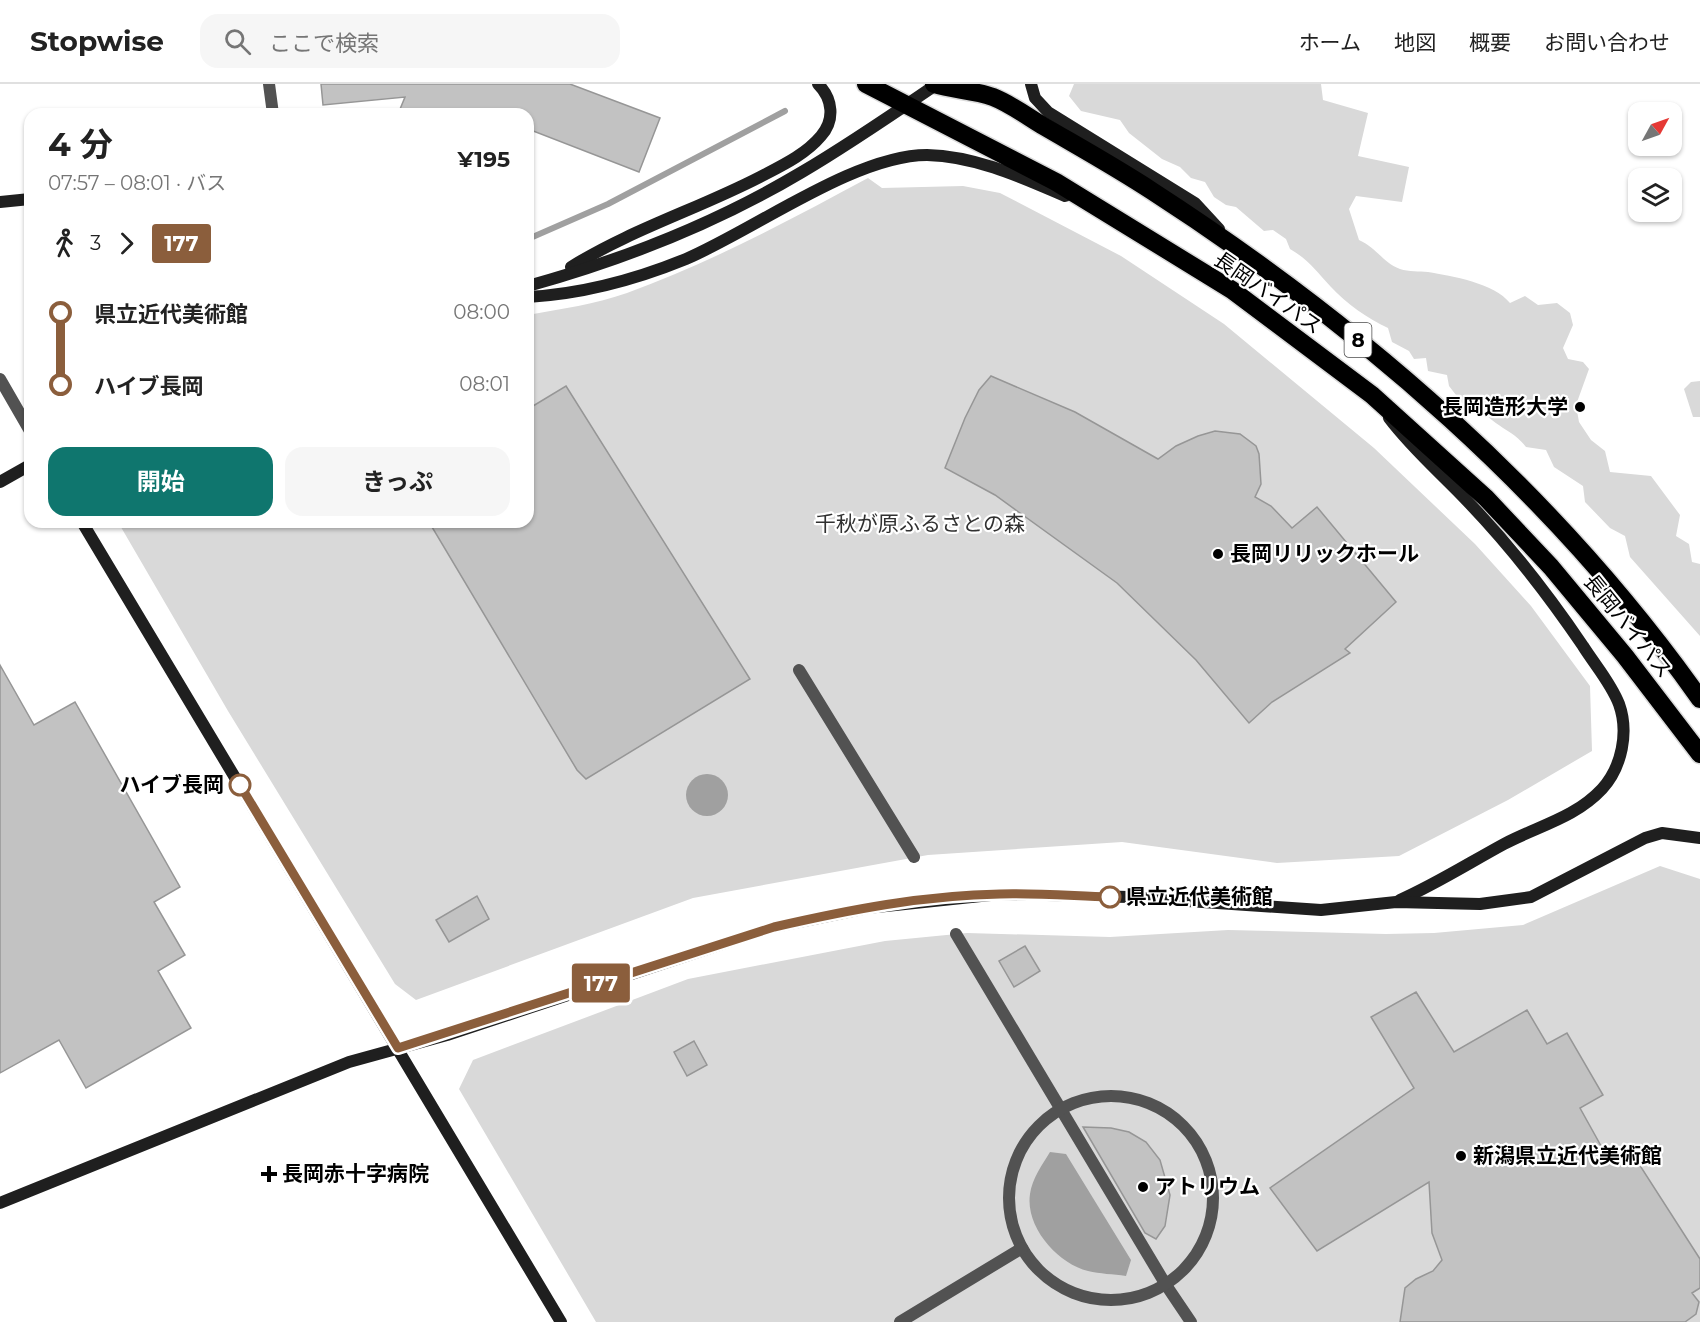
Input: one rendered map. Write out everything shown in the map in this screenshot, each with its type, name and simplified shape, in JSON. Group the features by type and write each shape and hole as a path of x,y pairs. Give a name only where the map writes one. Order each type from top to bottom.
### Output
{"highway":[{"name":"長岡バイパス","path":"866,84 1056,182 1110,215 1232,290 1372,395 1479,491 1543,559 1625,656 1700,754"},
{"name":"長岡バイパス","path":"935,84 992,97 1121,171 1230,241 1344,329 1433,403 1494,461 1620,596 1700,699"}],"street":[{"path":"269,84 272,108"},
{"path":"550,280 602,247 718,198 786,163 807,149 821,136 830,122 831,106 818,84"},
{"path":"534,284 695,226 753,199 802,172 935,84"},
{"path":"1031,84 1035,98 1048,112 1195,203 1230,241"},
{"path":"534,297 566,294 686,259 874,165 901,158 926,155 968,159 1110,215"},
{"path":"0,202 24,200"},
{"path":"0,379 24,421"},
{"path":"1372,395 1404,439 1509,546 1612,689 1623,719 1623,747 1615,770 1604,788 1587,803 1569,815 1506,843 1439,883 1396,902"},
{"path":"0,482 24,468"},
{"path":"86,528 561,1322"},
{"path":"799,670 914,857"},
{"path":"0,1203 349,1062 774,927 867,908 1000,894 1130,897 1311,909 1348,909 1396,902 1480,904 1531,897 1645,838 1662,833 1700,838"},
{"path":"956,934 1166,1285 1191,1322"},
{"path":"1113,1095 1139,1100 1163,1111 1184,1127 1200,1148 1210,1173 1211,1225 1202,1246 1185,1269 1166,1285 1144,1296 1118,1299 1077,1295 1056,1285 1022,1248 1013,1226 1011,1207 1013,1171 1023,1147 1035,1131 1060,1108 1087,1097 1113,1095"},
{"path":"900,1322 1022,1248"}],"green space":[{"path":"1074,84 1321,84 1323,100 1368,113 1358,156 1409,167 1402,202 1356,196 1349,209 1359,240 1400,269 1460,278 1483,285 1503,296 1510,303 1525,296 1538,305 1557,303 1570,313 1573,325 1563,348 1568,359 1583,362 1589,369 1576,405 1579,422 1591,440 1605,451 1610,472 1651,476 1680,515 1676,536 1689,544 1692,562 1700,564 1700,636 1630,557 1625,536 1610,528 1585,502 1583,486 1554,467 1546,450 1526,447 1515,436 1490,419 1481,407 1463,404 1449,386 1447,375 1428,371 1426,358 1414,359 1409,351 1392,342 1388,328 1343,299 1307,262 1290,249 1286,239 1273,230 1264,231 1236,207 1226,205 1214,197 1205,182 1191,178 1180,167 1162,159 1129,133 1120,120 1081,111 1069,96"},
{"name":"千秋が原ふるさとの森","path":"868,178 882,188 963,186 1000,193 1121,256 1224,324 1374,448 1475,544 1531,606 1590,686 1592,751 1508,800 1399,856 1277,863 1122,842 928,855 693,898 416,1000 395,984 228,711 121,528 534,528 534,314 578,306 627,293 689,268"},
{"path":"1700,381 1700,417 1693,417 1684,389 1691,382"},
{"path":"1660,866 1700,879 1700,1322 596,1322 459,1089 473,1060 688,979 885,941 967,933 1110,937 1228,930 1386,934 1434,933 1523,925"}],"shaded area":[{"path":"707,774 722,780 728,795 722,810 707,816 692,810 686,795 692,780"},
{"path":"1050,1152 1066,1154 1131,1260 1126,1276 1093,1272 1077,1267 1055,1252 1038,1231 1030,1206 1030,1194 1035,1178"}],"building":[{"path":"321,84 570,84 660,118 639,172 534,131 534,108 400,108 405,97 323,105"},
{"name":"長岡リリックホール","path":"991,376 1075,412 1158,459 1176,446 1198,436 1215,431 1240,434 1256,446 1259,454 1261,484 1255,497 1271,506 1292,528 1317,507 1396,602 1345,649 1350,653 1272,702 1249,723 1196,660 1117,583 995,495 945,468 979,390"},
{"path":"566,386 750,679 586,779 577,770 433,528 534,528 534,405"},
{"path":"0,665 34,725 75,702 180,887 154,902 185,955 158,971 191,1028 86,1088 59,1040 0,1073"},
{"path":"477,896 489,919 449,942 436,920"},
{"path":"1025,946 1040,971 1014,987 999,961"},
{"name":"新潟県立近代美術館","path":"1416,992 1454,1052 1527,1010 1547,1044 1567,1033 1603,1095 1580,1108 1610,1162 1630,1150 1700,1259 1700,1288 1692,1293 1699,1302 1696,1314 1685,1322 1400,1322 1405,1288 1416,1279 1433,1271 1442,1260 1432,1233 1429,1182 1317,1251 1270,1188 1414,1088 1371,1017"},
{"path":"694,1041 707,1065 687,1076 674,1052"},
{"name":"アトリウム","path":"1083,1127 1111,1128 1129,1132 1146,1142 1160,1160 1170,1195 1165,1226 1156,1239 1145,1233"}],"waterway":[{"path":"534,236 608,204 785,111"}],"bus line":[{"name":"177","path":"240,785 398,1048 447,1035 774,927 827,915 939,899 1000,894 1110,897"}],"place":[{"name":"長岡造形大学","path":"1580,407"},
{"name":"長岡リリックホール","path":"1218,554"},
{"name":"ハイブ長岡","path":"240,785"},
{"name":"県立近代美術館","path":"1110,897"},
{"name":"新潟県立近代美術館","path":"1461,1156"},
{"name":"長岡赤十字病院","path":"269,1174"},
{"name":"アトリウム","path":"1143,1187"}]}
